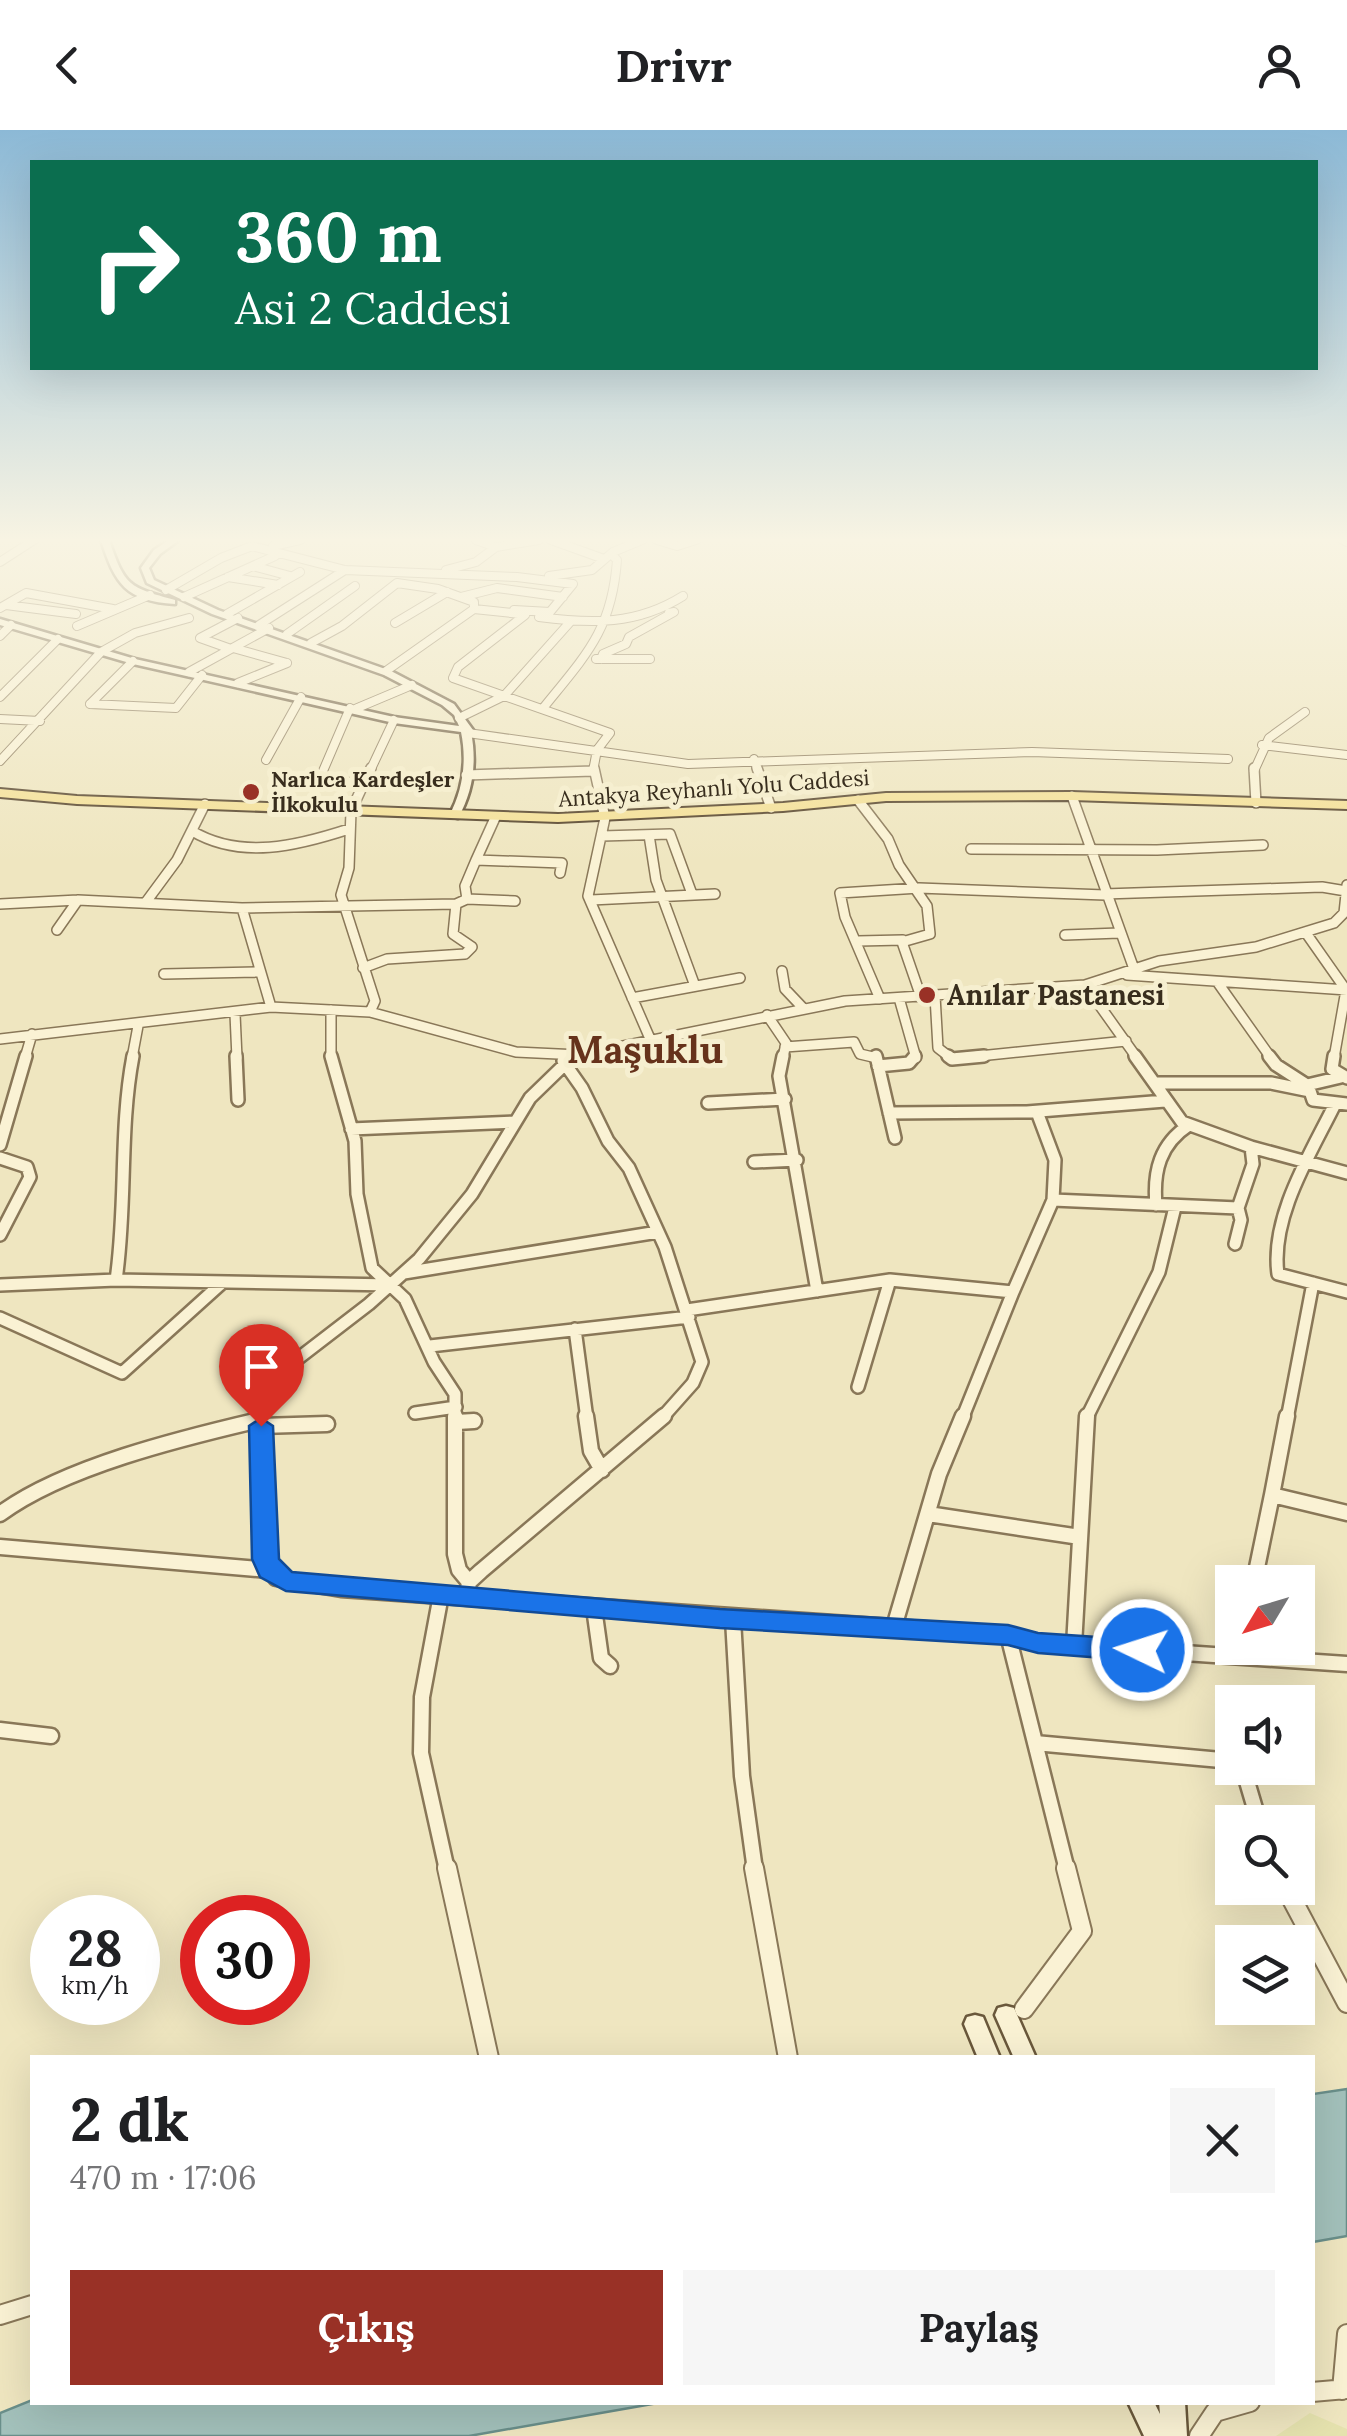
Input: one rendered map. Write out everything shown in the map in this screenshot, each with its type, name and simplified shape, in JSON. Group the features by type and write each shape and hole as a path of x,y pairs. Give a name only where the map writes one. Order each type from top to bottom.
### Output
{"main road":[{"name":"Antakya Reyhanlı Yolu Caddesi","path":"0,792 76,800 494,818 605,818 858,800 1072,796 1347,805"}],"street":[{"path":"0,696 49,648"},
{"path":"86,648 394,720 688,764 1032,752 1228,759"},
{"path":"0,761 109,648"},
{"path":"189,672 232,648 287,663 238,683"},
{"path":"323,648 386,671 457,712 468,732 461,806 454,816"},
{"path":"386,671 419,648"},
{"path":"482,648 458,667 452,678 610,733 597,750 593,772 605,818 588,896 651,1041"},
{"path":"459,718 504,696 547,648"},
{"path":"544,707 592,648"},
{"path":"601,659 602,654 617,648"},
{"path":"582,661 650,660"},
{"path":"134,661 90,704 176,708 202,675"},
{"path":"364,782 320,776 352,709 412,685"},
{"path":"266,760 301,697"},
{"path":"1256,803 1250,776 1262,745 1274,731 1305,712"},
{"path":"0,718 40,721"},
{"path":"370,1012 375,1001 342,906 350,851 350,811 394,720"},
{"path":"1262,745 1347,755"},
{"path":"754,759 771,808"},
{"path":"466,775 593,772"},
{"path":"1072,796 1088,850 1134,969"},
{"path":"858,800 871,826 883,833 900,867 919,888 932,926 930,934 903,940 858,941"},
{"path":"146,902 177,860 205,804"},
{"path":"467,899 465,886 494,818"},
{"path":"192,831 205,841 250,846 306,841 349,829"},
{"path":"602,836 670,834 692,894"},
{"path":"648,835 663,897 696,986"},
{"path":"972,849 1262,845"},
{"path":"476,860 562,863 560,873"},
{"path":"0,1040 271,1008 331,1010 370,1012 563,1061 803,1008 1085,985 1159,961 1256,947 1306,933 1342,918 1347,888 1104,894 919,888 840,892 845,917 880,999"},
{"path":"592,900 715,894"},
{"path":"0,904 78,900 242,908 456,904 467,899 515,901"},
{"path":"58,930 78,900"},
{"path":"362,968 387,959 456,956 471,951 472,947 453,934 456,904"},
{"path":"242,908 271,1008"},
{"path":"1065,934 1119,933"},
{"path":"1306,933 1346,990 1332,1069 1344,1078"},
{"path":"903,940 920,997"},
{"path":"782,971 785,989 803,1008"},
{"path":"164,974 258,972"},
{"path":"632,998 740,978"},
{"path":"1116,978 1346,990"},
{"path":"1218,983 1276,1065 1308,1088 1314,1100 1341,1104 1306,1162 1280,1232 1275,1266 1278,1274 1347,1292"},
{"path":"1085,985 1165,1101 1189,1125 1251,1148 1347,1173"},
{"path":"934,996 938,1048 952,1058 1126,1042"},
{"path":"878,1066 909,1063 916,1058 899,998"},
{"path":"331,1010 331,1064 355,1141 357,1194 372,1268 392,1285 417,1317 434,1362 455,1394 455,1554 468,1589"},
{"path":"235,1014 238,1100"},
{"path":"767,1016 786,1043 779,1076 818,1291"},
{"path":"116,1280 123,1232 122,1108 138,1026"},
{"path":"0,1146 32,1034"},
{"path":"785,1047 854,1042 860,1054 876,1055 896,1138"},
{"path":"269,1570 261,1499 259,1404 273,1382 404,1273 472,1194 530,1098 563,1061"},
{"path":"468,1589 686,1393 701,1372 702,1362 688,1314 658,1232 629,1168 608,1141 582,1088 563,1061"},
{"path":"1156,1083 1271,1083 1308,1088 1344,1078"},
{"path":"708,1103 785,1099"},
{"path":"890,1113 1037,1112 1165,1101"},
{"path":"894,1627 939,1474 1052,1200 1054,1160 1037,1112"},
{"path":"351,1129 514,1122"},
{"path":"1156,1205 1153,1189 1160,1157 1172,1134 1189,1125"},
{"path":"1236,1244 1238,1208 1253,1164 1251,1148"},
{"path":"0,1158 27,1166 30,1177 1,1229"},
{"path":"754,1162 797,1160"},
{"path":"1052,1200 1238,1208"},
{"path":"1074,1646 1086,1419 1160,1272 1175,1207"},
{"path":"404,1273 658,1232"},
{"path":"0,1285 116,1280 392,1285"},
{"path":"430,1346 688,1314 890,1280 1013,1292"},
{"path":"858,1387 890,1280"},
{"path":"0,1318 122,1373 224,1282"},
{"path":"1258,1565 1313,1284"},
{"path":"576,1328 591,1452 602,1470"},
{"path":"415,1413 456,1407"},
{"path":"456,1422 474,1421"},
{"path":"0,1514 26,1496 116,1458 174,1439 260,1423 327,1424"},
{"path":"1272,1496 1347,1513"},
{"path":"928,1514 1080,1537"},
{"path":"0,1546 269,1570 286,1581 441,1594 468,1589 594,1608 1008,1635 1074,1646 1215,1651"},
{"path":"441,1594 422,1698 421,1753 488,2055"},
{"path":"594,1608 601,1658 610,1666"},
{"path":"733,1619 738,1682 736,1723 743,1788 754,1832 751,1853 788,2055"},
{"path":"1008,1635 1082,1931 1015,2012 1024,2055"},
{"path":"1315,1660 1347,1664"},
{"path":"0,1730 51,1736"},
{"path":"1035,1742 1215,1759"},
{"path":"1295,1905 1347,2003"},
{"path":"975,2024 988,2055"},
{"path":"0,2314 30,2306"},
{"path":"1315,2392 1344,2390 1347,2334"},
{"path":"1142,2405 1158,2436"},
{"path":"1172,2405 1174,2436"},
{"path":"1200,2436 1216,2412 1240,2405"}],"shaded area":[{"path":"1310,2413 1347,2429 1347,2436 1276,2436"}],"water":[{"path":"1347,2089 1347,2236 1315,2242 1315,2094"},
{"path":"30,2401 30,2405 647,2405 469,2436 0,2436 0,2413"}],"place":[{"name":"Narlıca Kardeşler İlkokulu","path":"251,792"},
{"name":"Anılar Pastanesi","path":"927,995"}],"district":[{"name":"Maşuklu","path":"645,1049"}],"route":[{"path":"261,1426 266,1559 276,1578 286,1581 720,1618 1008,1635 1038,1643 1142,1650"}]}
